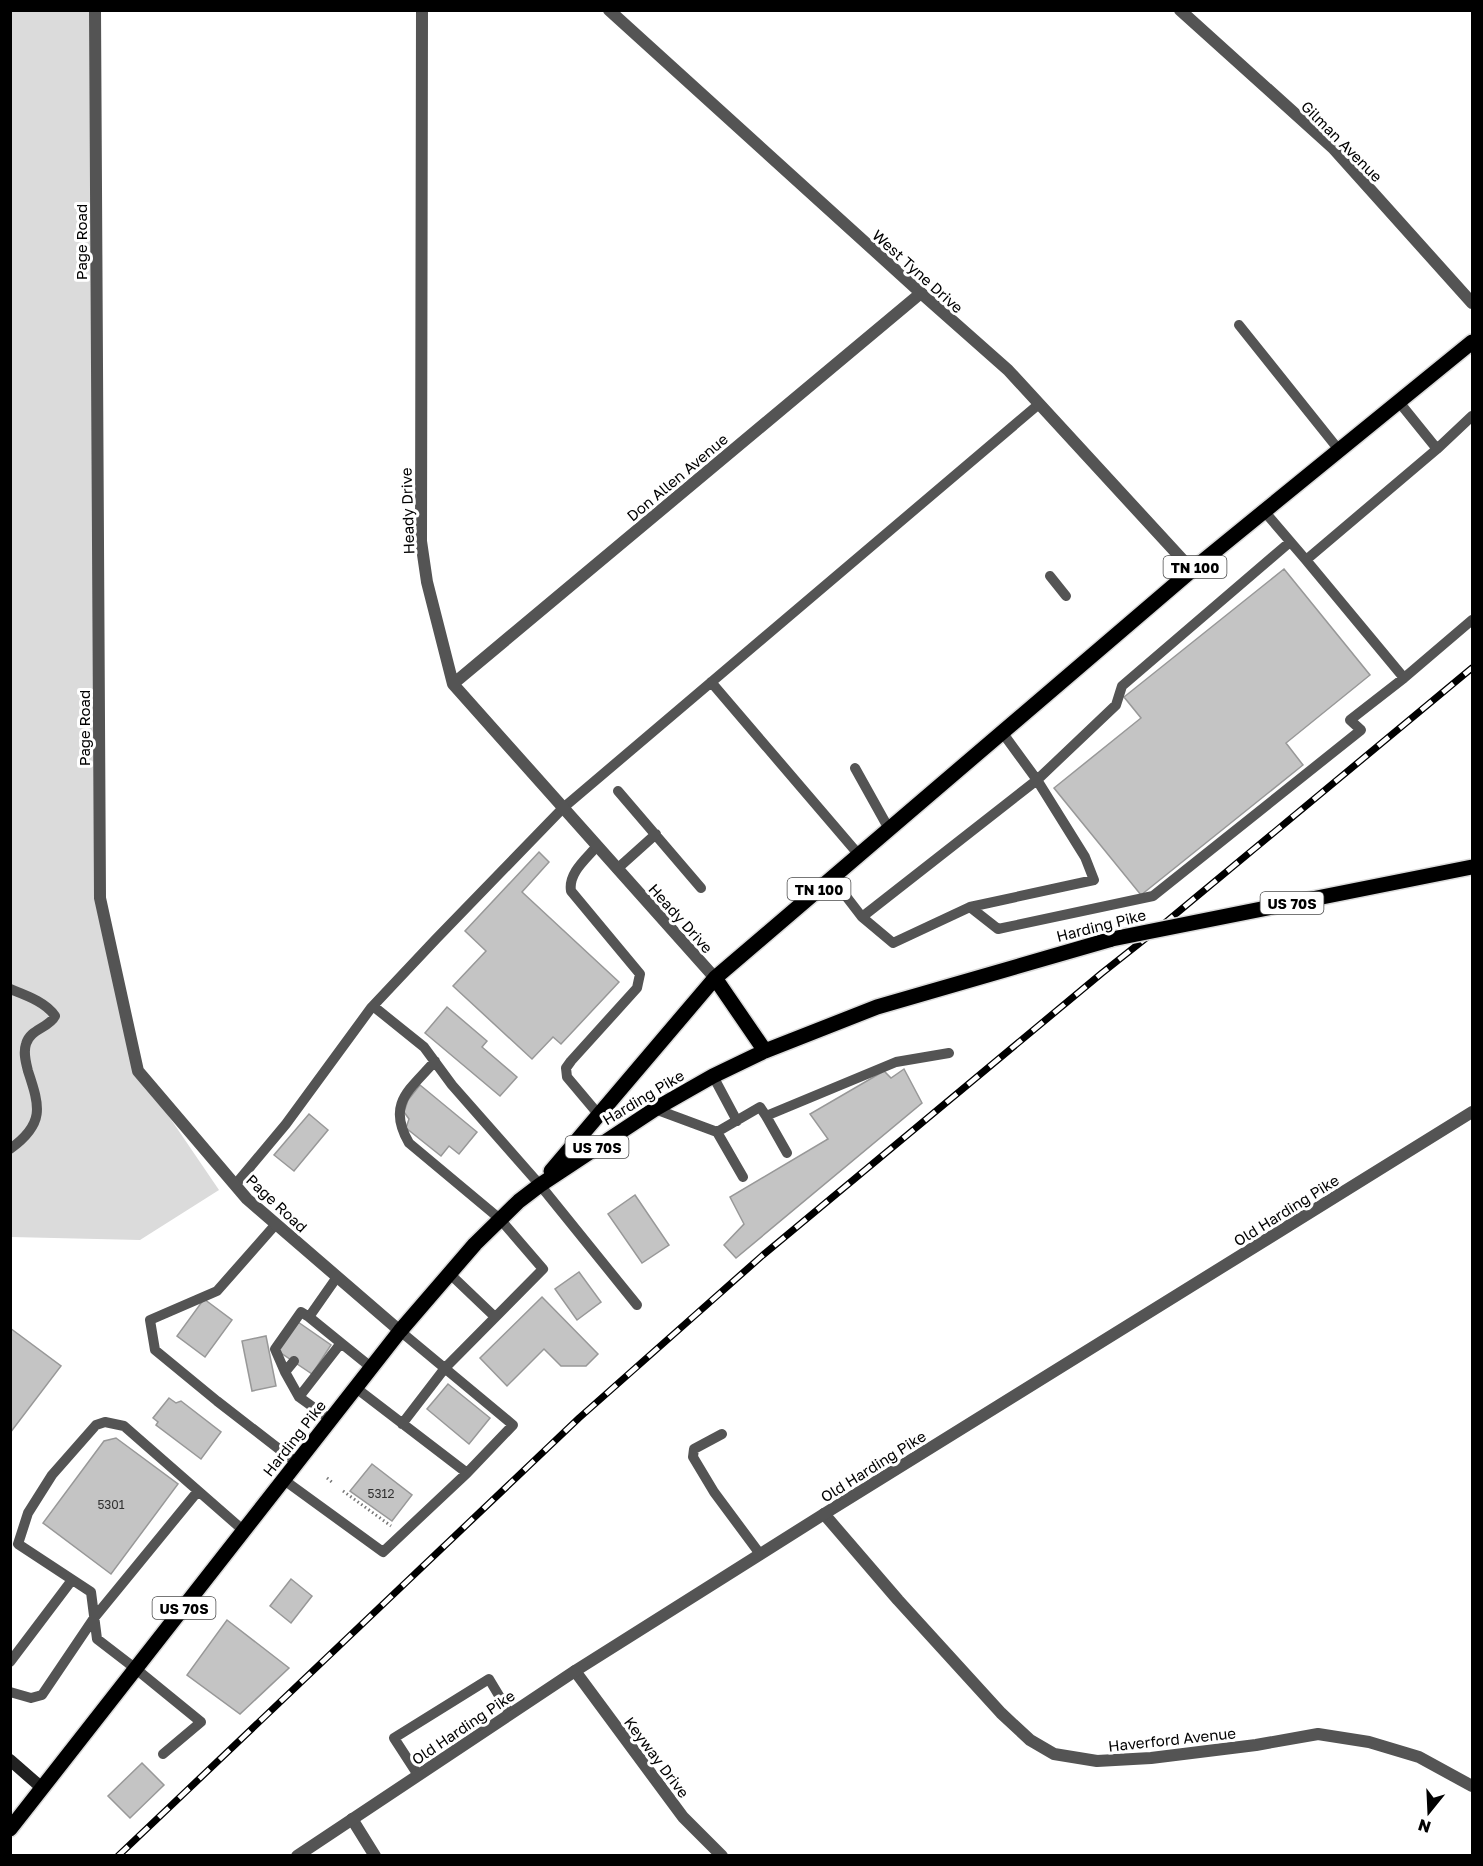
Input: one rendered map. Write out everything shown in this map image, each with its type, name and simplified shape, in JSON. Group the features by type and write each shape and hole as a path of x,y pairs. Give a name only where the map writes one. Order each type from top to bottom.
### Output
{"main road":[{"name":"TN 100","path":"540,1185 715,978 1191,570 1473,342"},
{"name":"Harding Pike","path":"10,1829 400,1331 450,1274 519,1201 655,1109 713,1076 765,1051 877,1006 1112,939 1473,867"},
{"path":"715,978 765,1051"},
{"path":"10,1760 42,1788"}],"street":[{"name":"Page Road","path":"94,10 100,898 138,1071 247,1199 400,1331"},
{"name":"Heady Drive","path":"422,10 421,541 427,582 453,684 715,978"},
{"name":"West Tyne Drive","path":"609,10 1008,370 1191,570"},
{"name":"Gilman Avenue","path":"1180,10 1333,148 1473,303"},
{"name":"Don Allen Avenue","path":"453,684 921,293"},
{"name":"Old Harding Pike","path":"297,1856 575,1671 1473,1112"},
{"name":"Haverford Avenue","path":"824,1514 898,1600 1001,1713 1030,1740 1054,1754 1096,1761 1151,1758 1256,1745 1318,1734 1369,1742 1419,1758 1473,1786"},
{"name":"Keyway Drive","path":"575,1671 683,1817 722,1856"},
{"path":"352,1819 375,1856"}],"lane":[{"path":"1239,325 1339,450"},
{"path":"1399,402 1437,449"},
{"path":"235,1185 286,1124 373,1006 563,808 1039,404"},
{"path":"1306,560 1473,416"},
{"path":"1264,512 1404,678"},
{"path":"862,917 1037,780 1116,705 1122,686 1290,543"},
{"path":"1050,576 1066,596"},
{"path":"970,907 998,929 1153,896 1361,730 1350,720 1473,621"},
{"path":"711,682 859,855"},
{"path":"832,878 862,917 893,943 970,907 1094,880 1085,858 1037,780 1002,732"},
{"path":"855,768 889,829"},
{"path":"618,791 701,888"},
{"path":"617,869 656,834"},
{"path":"597,846 572,876 571,891 640,974 637,988 566,1068 567,1077 599,1115"},
{"path":"10,988 46,1006 55,1016 52,1022 34,1032 26,1042 26,1061 37,1097 38,1115 29,1132 10,1149"},
{"path":"373,1006 424,1047 452,1085 540,1185 637,1305"},
{"path":"766,1116 896,1062 949,1053"},
{"path":"402,1424 445,1368 543,1269 500,1219 409,1143 400,1128 401,1100 435,1061"},
{"path":"713,1076 737,1121"},
{"path":"717,1132 760,1107 787,1153"},
{"path":"655,1109 717,1132 743,1177"},
{"path":"276,1224 217,1291 150,1320 155,1350 297,1463"},
{"path":"450,1274 495,1317"},
{"path":"309,1317 337,1278"},
{"path":"331,1420 300,1397 274,1349 301,1312 309,1317 317,1330 341,1342 372,1368"},
{"path":"284,1480 383,1552 513,1425 400,1331"},
{"path":"300,1397 341,1342"},
{"path":"285,1372 294,1362"},
{"path":"356,1388 466,1473"},
{"path":"163,1754 201,1722 97,1640 91,1592 18,1544 28,1513 52,1475 96,1425 105,1422 124,1426 244,1531"},
{"path":"722,1434 694,1449 693,1457 714,1492 760,1554"},
{"path":"10,1692 31,1698 42,1695 94,1618 198,1491"},
{"path":"10,1662 72,1580"},
{"path":"418,1775 394,1738 489,1679 510,1714"}],"path":[{"path":"327,1478 333,1483"},
{"path":"343,1491 391,1526"}],"shaded area":[{"path":"10,11 95,11 100,898 138,1071 219,1190 140,1240 11,1237"}],"building":[{"path":"1284,569 1370,675 1286,743 1303,765 1141,895 1054,788 1141,718 1124,697"},
{"path":"539,852 549,862 522,892 619,982 561,1044 553,1037 532,1059 453,986 486,951 465,931"},
{"path":"447,1007 487,1041 482,1047 517,1077 500,1096 425,1033"},
{"path":"904,1069 922,1103 736,1258 724,1245 744,1224 730,1197 828,1139 810,1114 884,1071 891,1078"},
{"path":"420,1085 477,1132 459,1154 449,1146 441,1156 406,1128 409,1119 404,1112 408,1100"},
{"path":"309,1114 328,1130 294,1171 274,1155"},
{"path":"635,1195 669,1245 642,1263 608,1214"},
{"path":"579,1272 601,1302 577,1320 555,1289"},
{"path":"542,1297 598,1354 586,1366 561,1366 544,1349 507,1386 480,1358"},
{"path":"204,1299 232,1320 205,1357 177,1336"},
{"path":"298,1322 331,1345 312,1374 278,1351"},
{"path":"10,1328 61,1366 10,1433"},
{"path":"266,1336 276,1386 252,1391 242,1341"},
{"path":"448,1384 490,1418 469,1444 427,1409"},
{"path":"169,1398 176,1403 181,1401 221,1432 201,1459 156,1425 158,1422 153,1418"},
{"path":"116,1438 178,1484 111,1574 43,1523 104,1441"},
{"path":"372,1464 412,1495 392,1521 350,1491"},
{"path":"291,1579 312,1596 291,1623 270,1606"},
{"path":"227,1620 289,1668 240,1714 187,1675"},
{"path":"142,1763 164,1785 130,1818 108,1796"}],"railway":[{"path":"118,1856 579,1418 763,1255 1472,668"}]}
